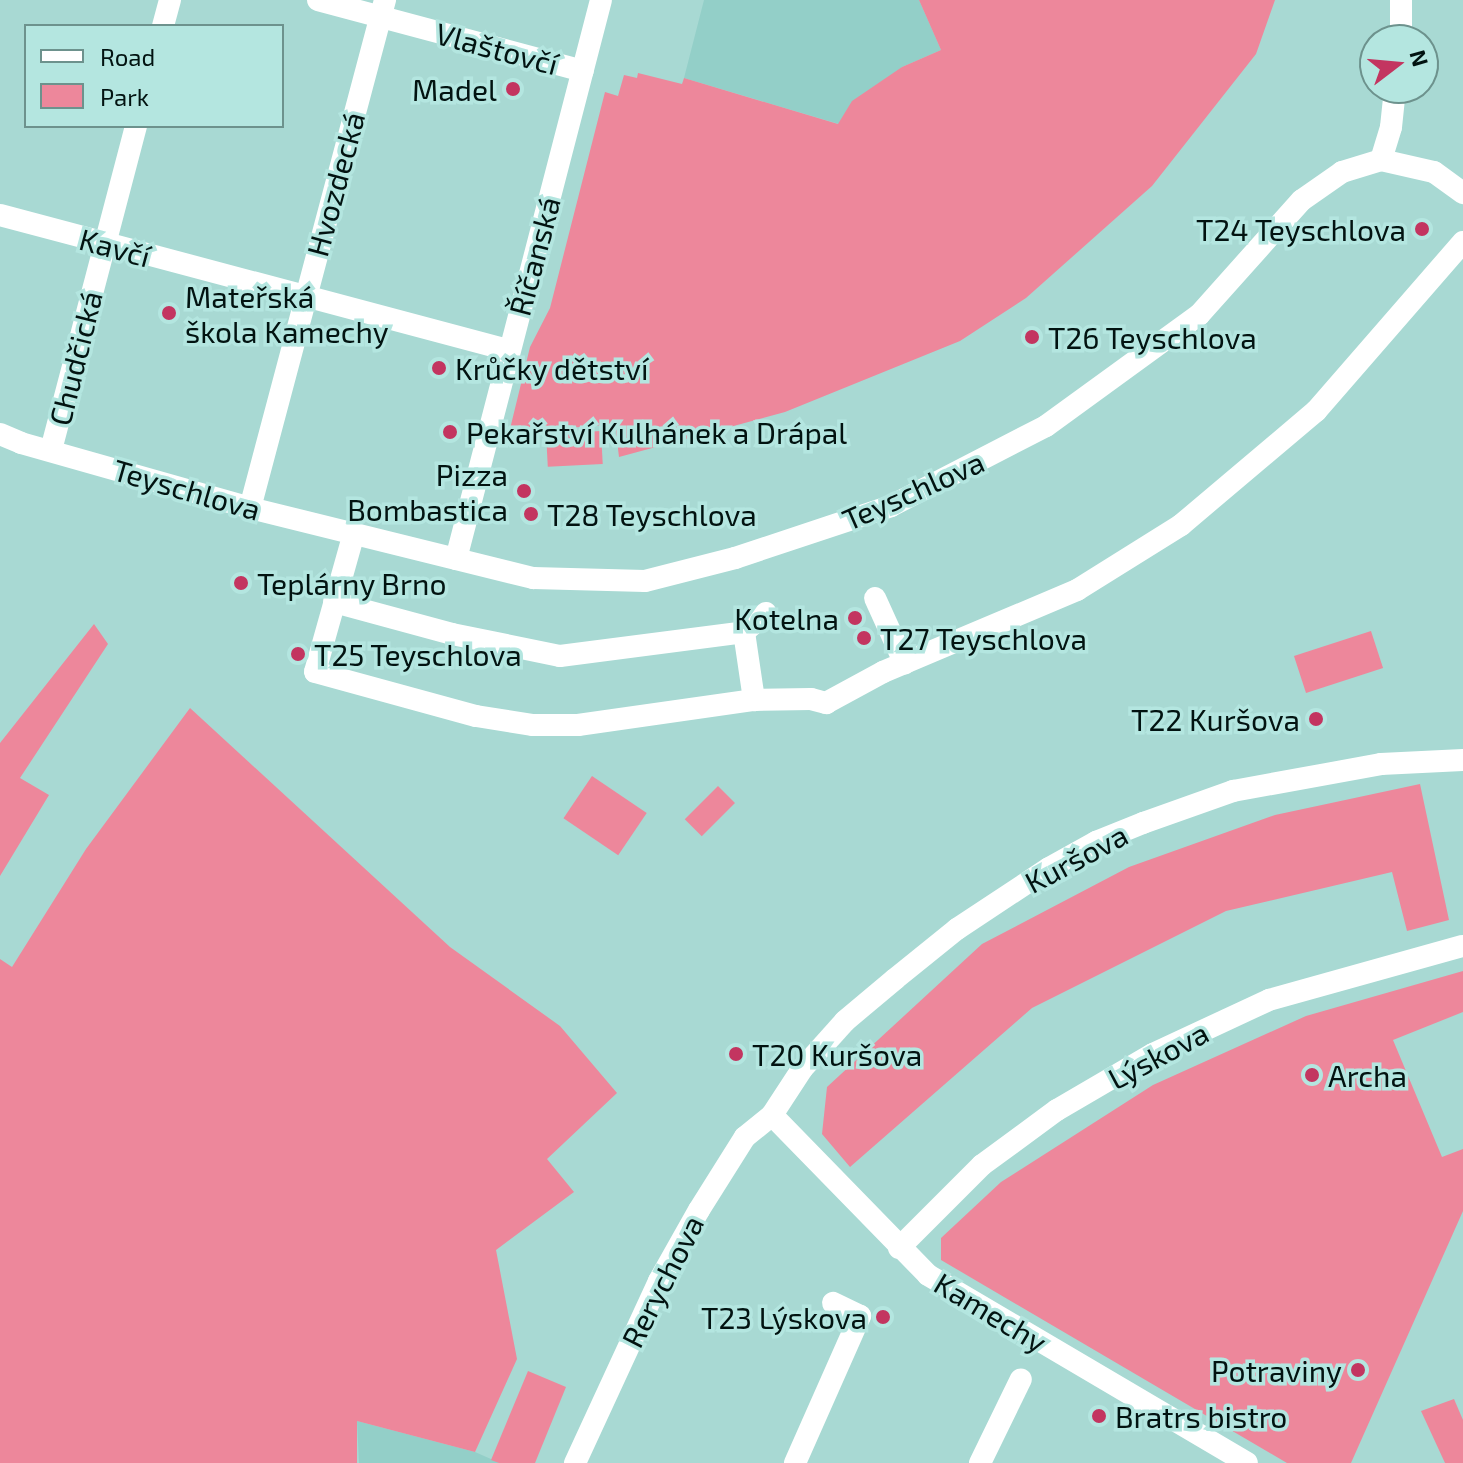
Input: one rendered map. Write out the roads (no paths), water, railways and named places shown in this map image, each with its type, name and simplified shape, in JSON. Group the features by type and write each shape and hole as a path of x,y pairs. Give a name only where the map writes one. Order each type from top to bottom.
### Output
{"street":[{"path":"164,24 170,0"},
{"name":"Vlaštovčí","path":"318,0 382,8 583,71"},
{"name":"Říčanská","path":"456,559 601,0"},
{"path":"1401,0 1401,24"},
{"name":"Hvozdecká","path":"250,508 382,8"},
{"path":"1381,160 1391,127 1393,104"},
{"name":"Chudčická","path":"51,450 135,128"},
{"name":"Teyschlova","path":"10,439 250,508 533,578 645,581 735,558 891,506 1046,426 1199,315 1302,200 1342,172 1381,160 1434,172 1463,193"},
{"name":"Kavčí","path":"0,215 508,350"},
{"path":"354,533 315,672 476,716 533,725 578,725 754,700 811,699 826,703 905,664 1077,590 1181,525 1316,411 1463,242"},
{"path":"875,598 905,664"},
{"path":"334,602 465,637 560,656 744,632 766,613"},
{"path":"744,632 754,700"},
{"name":"Kuršova","path":"772,1115 802,1069 836,1030 895,979 957,929 1096,842 1233,791 1381,764 1463,760"},
{"name":"Lýskova","path":"899,1248 982,1165 1057,1110 1153,1054 1269,1000 1463,946"},
{"name":"Kamechy","path":"772,1115 928,1275 1247,1463"},
{"name":"Rerychova","path":"575,1463 659,1281 699,1210 745,1137 772,1115"},
{"path":"795,1463 860,1316 833,1303"},
{"path":"980,1463 1021,1379"}],"place":[{"name":"Madel","path":"513,89"},
{"name":"T24 Teyschlova","path":"1422,229"},
{"name":"Mateřská škola Kamechy","path":"169,313"},
{"name":"T26 Teyschlova","path":"1032,337"},
{"name":"Krůčky dětství","path":"439,368"},
{"name":"Pekařství Kulhánek a Drápal","path":"450,432"},
{"name":"Pizza Bombastica","path":"524,491"},
{"name":"T28 Teyschlova","path":"531,514"},
{"name":"Teplárny Brno","path":"241,583"},
{"name":"Kotelna","path":"855,618"},
{"name":"T27 Teyschlova","path":"864,638"},
{"name":"T25 Teyschlova","path":"298,654"},
{"name":"T22 Kuršova","path":"1316,719"},
{"name":"T20 Kuršova","path":"736,1054"},
{"name":"Archa","path":"1312,1075"},
{"name":"T23 Lýskova","path":"883,1317"},
{"name":"Potraviny","path":"1358,1370"},
{"name":"Bratrs bistro","path":"1099,1416"}]}
